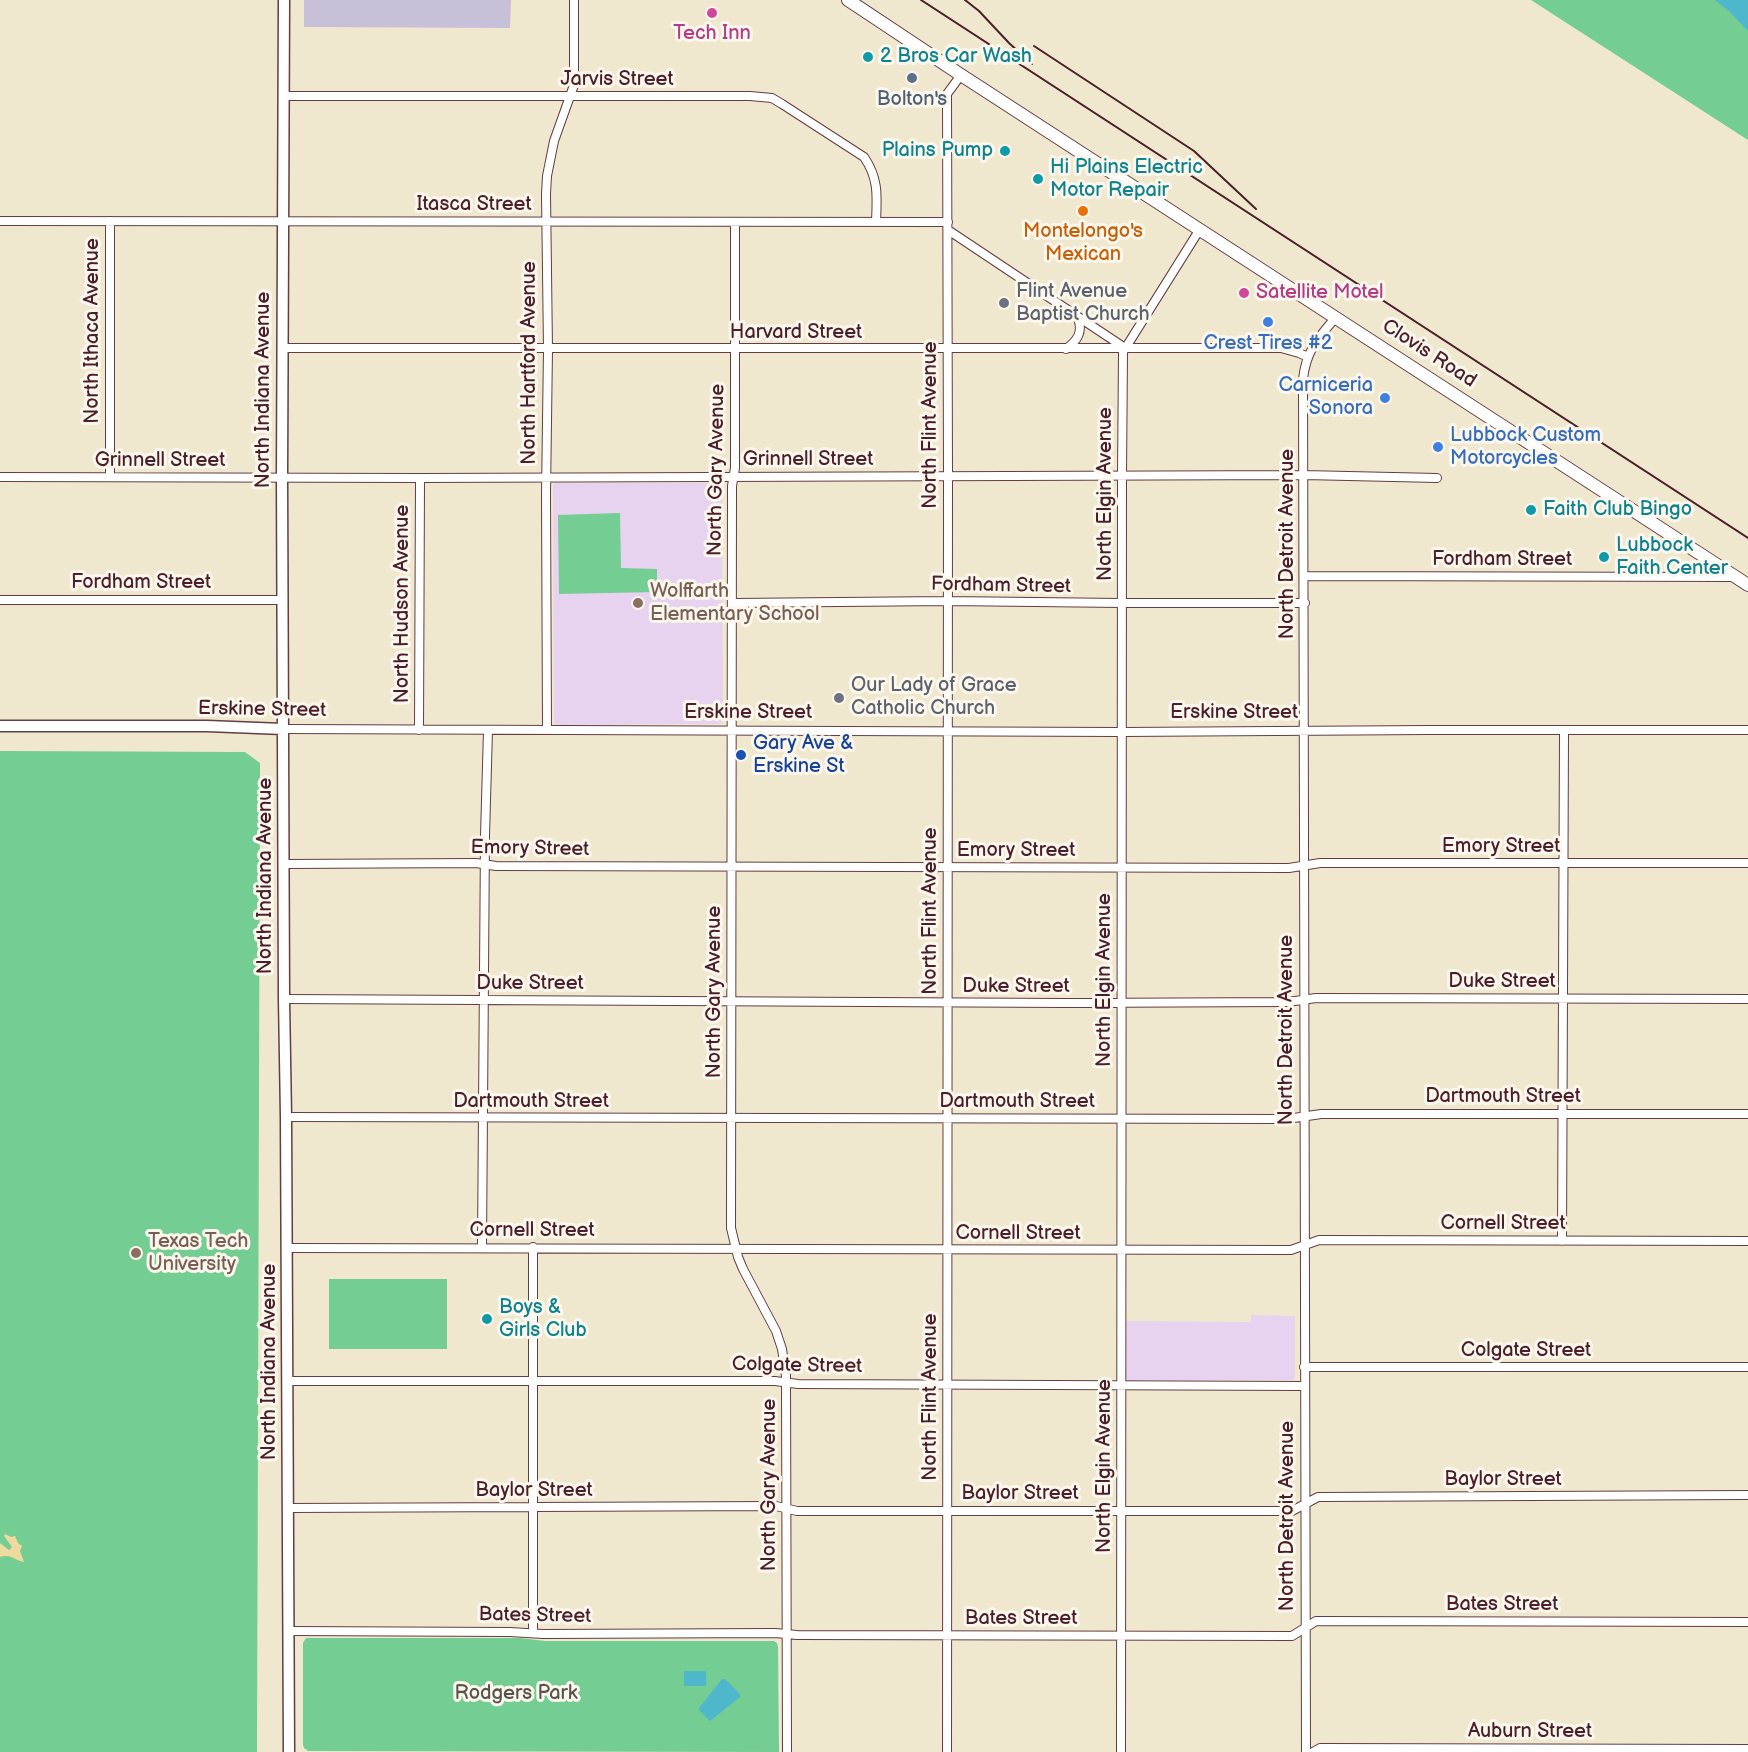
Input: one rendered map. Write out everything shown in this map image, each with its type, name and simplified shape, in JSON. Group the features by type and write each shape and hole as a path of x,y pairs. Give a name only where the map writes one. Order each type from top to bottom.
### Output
{"highway":[{"name":"Clovis Road","path":"848,0 1748,585"}],"main road":[{"name":"North Indiana Avenue","path":"284,0 282,600 289,1752"},
{"name":"Erskine Street","path":"0,726 207,726 283,729"}],"street":[{"name":"North Hartford Avenue","path":"547,730 547,176 554,141 574,85 574,0"},
{"name":"North Flint Avenue","path":"947,1752 947,94 961,75"},
{"name":"Jarvis Street","path":"284,96 750,96 772,98 864,157 876,179 876,222"},
{"name":"Itasca Street","path":"0,221 876,222 948,226"},
{"name":"North Ithaca Avenue","path":"110,221 110,477"},
{"name":"North Gary Avenue","path":"735,222 736,349 732,486 731,1228 743,1269 776,1331 787,1382 787,1752"},
{"path":"948,226 1125,349"},
{"name":"North Elgin Avenue","path":"1121,1752 1123,352 1200,229"},
{"path":"1066,349 1079,338 1078,317"},
{"name":"North Detroit Avenue","path":"1306,1752 1303,379 1313,345 1336,317"},
{"name":"Harvard Street","path":"282,348 1281,348 1299,352 1308,357"},
{"name":"Grinnell Street","path":"0,477 1304,475 1437,478"},
{"name":"North Hudson Avenue","path":"420,478 420,730"},
{"name":"Fordham Street","path":"1305,576 1736,577"},
{"name":"Fordham Street","path":"0,600 282,600"},
{"name":"Fordham Street","path":"733,603 947,601 1305,603"},
{"name":"Erskine Street","path":"283,729 947,732 1748,730"},
{"path":"482,1248 488,730"},
{"path":"1562,1241 1564,730"},
{"name":"Emory Street","path":"284,864 476,863 496,866 948,868 1289,868 1320,863 1748,864"},
{"name":"Duke Street","path":"284,999 947,1003 1288,1002 1316,998 1748,999"},
{"name":"Dartmouth Street","path":"286,1117 1287,1119 1321,1114 1748,1114"},
{"name":"Cornell Street","path":"287,1248 1292,1250 1319,1240 1748,1241"},
{"path":"533,1247 533,1633"},
{"name":"Colgate Street","path":"1304,1367 1748,1367"},
{"name":"Colgate Street","path":"288,1381 775,1381 798,1384 1304,1386"},
{"name":"Baylor Street","path":"289,1508 776,1506 797,1510 1293,1511 1318,1497 1748,1495"},
{"name":"Bates Street","path":"289,1631 1293,1636 1316,1621 1748,1622"},
{"name":"Auburn Street","path":"1313,1752 1320,1748 1748,1749"}],"shaded area":[{"path":"304,0 511,0 510,28 304,27"},
{"name":"Wolffarth Elementary School","path":"556,483 716,483 722,485 723,719 720,724 557,725 554,723 553,485"},
{"path":"1251,1315 1295,1316 1295,1377 1293,1380 1128,1380 1125,1377 1125,1321 1251,1322"}],"green space":[{"path":"1531,0 1748,0 1748,140"},
{"path":"620,513 621,568 657,569 657,592 559,594 558,515"},
{"name":"Texas Tech University","path":"0,751 245,752 260,763 257,1752 0,1752"},
{"path":"329,1279 447,1279 447,1349 329,1349"},
{"name":"Rodgers Park","path":"306,1638 774,1641 778,1647 779,1752 308,1751 303,1745 303,1643"}],"sand":[{"path":"5,1534 15,1536 22,1546 20,1551 24,1562 10,1557 0,1557 0,1543 9,1550 12,1547 4,1536"}],"water":[{"path":"1715,0 1748,0 1748,31 1730,12"},
{"path":"684,1671 706,1671 706,1686 684,1686"},
{"path":"722,1679 725,1679 740,1694 740,1697 710,1721 699,1708"}],"railway":[{"path":"921,0 1748,538"},
{"path":"965,0 1032,64"},
{"path":"1034,46 1194,151 1256,209"}],"place":[{"name":"Tech Inn","path":"712,13"},
{"name":"2 Bros Car Wash","path":"868,57"},
{"name":"Bolton's","path":"912,78"},
{"name":"Plains Pump","path":"1005,151"},
{"name":"Hi Plains Electric Motor Repair","path":"1038,179"},
{"name":"Montelongo's Mexican","path":"1083,211"},
{"name":"Satellite Motel","path":"1244,293"},
{"name":"Flint Avenue Baptist Church","path":"1004,303"},
{"name":"Crest Tires #2","path":"1268,322"},
{"name":"Carniceria Sonora","path":"1385,398"},
{"name":"Lubbock Custom Motorcycles","path":"1438,447"},
{"name":"Faith Club Bingo","path":"1531,510"},
{"name":"Lubbock Faith Center","path":"1604,557"},
{"name":"Wolffarth Elementary School","path":"638,603"},
{"name":"Our Lady of Grace Catholic Church","path":"839,698"},
{"name":"Gary Ave & Erskine St","path":"741,755"},
{"name":"Texas Tech University","path":"136,1253"},
{"name":"Boys & Girls Club","path":"487,1319"}]}
